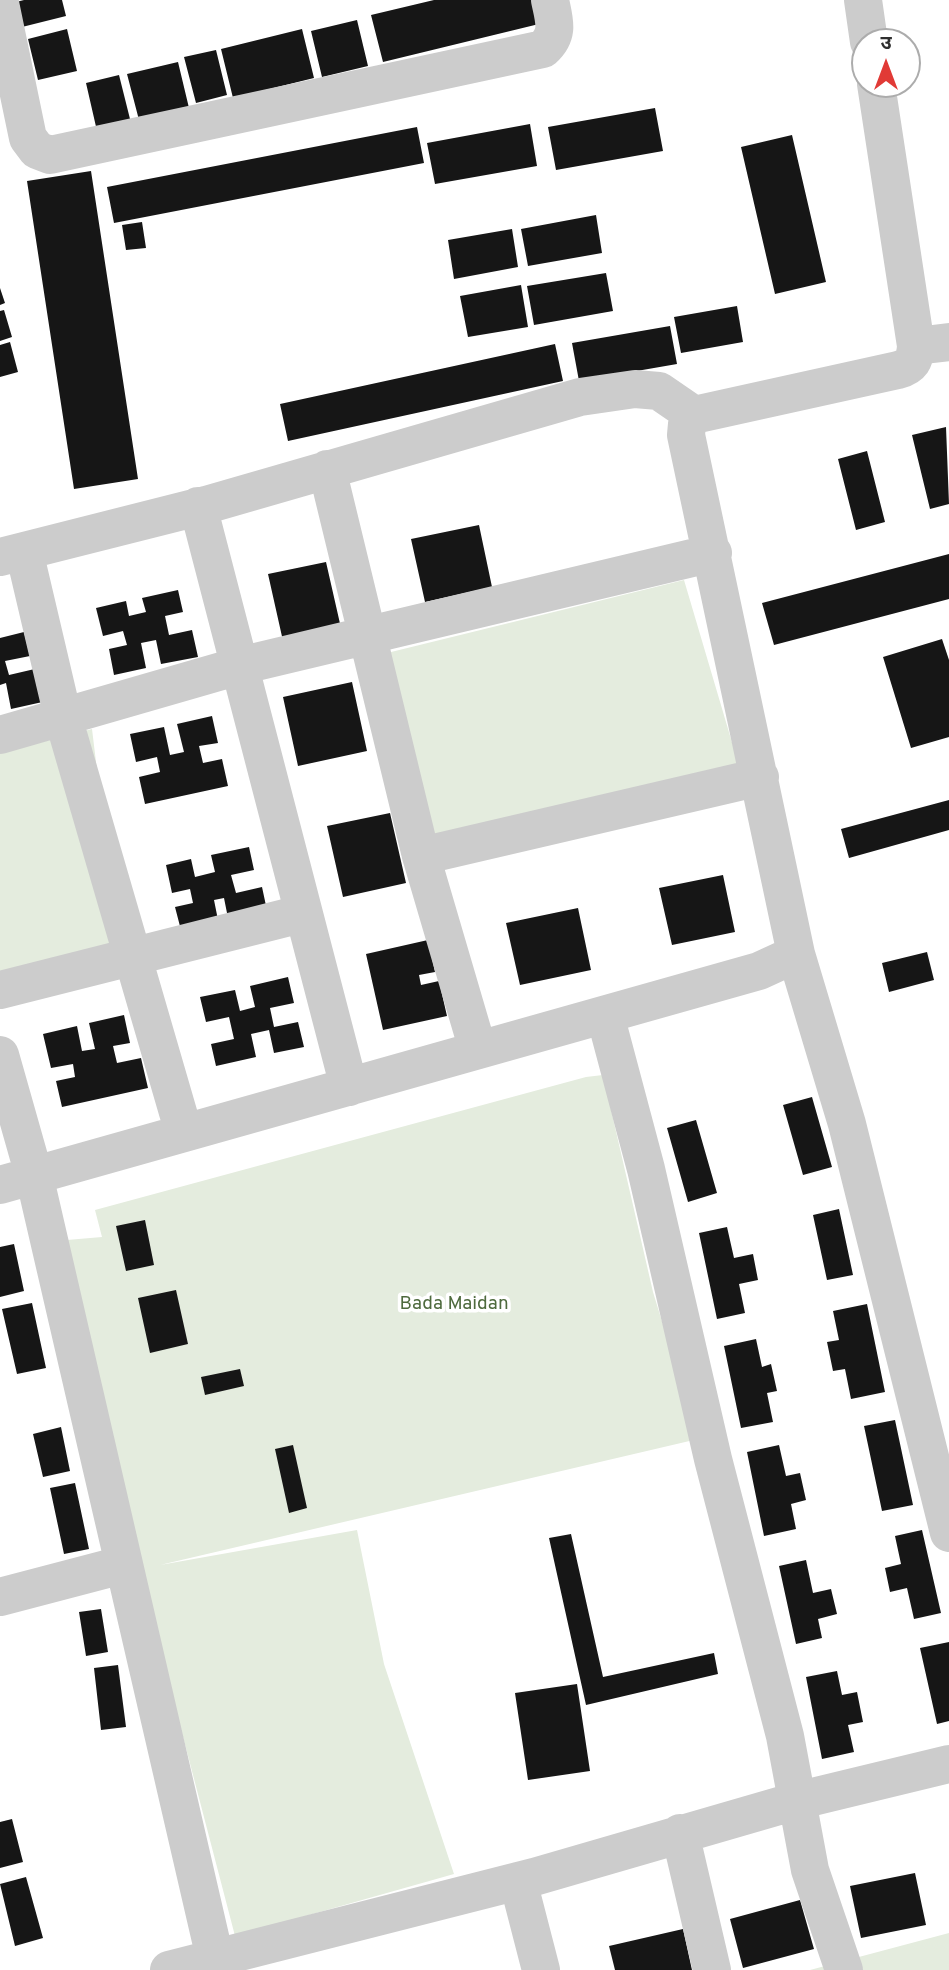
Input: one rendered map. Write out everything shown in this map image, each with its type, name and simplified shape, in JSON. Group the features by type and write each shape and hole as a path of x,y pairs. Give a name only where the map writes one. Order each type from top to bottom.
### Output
{"street":[{"path":"0,3 28,138 37,150 50,155 543,48 551,42 556,31 550,0"},
{"path":"863,0 867,28"},
{"path":"879,98 933,344 915,358 909,367 694,415 687,424 686,435 796,954 847,1124 949,1533"},
{"path":"184,1133 63,718 12,554 198,506 580,397 635,389 659,391 694,415"},
{"path":"327,469 421,856 478,1050"},
{"path":"198,506 301,914 349,1087"},
{"path":"0,735 239,666 713,553"},
{"path":"421,856 760,777"},
{"path":"0,990 301,914"},
{"path":"17,1180 759,971 796,954"},
{"path":"605,1015 646,1169 713,1459 785,1736 796,1801 819,1904 844,1970"},
{"path":"0,1055 17,1180 122,1565 215,1958"},
{"path":"0,1597 122,1565"},
{"path":"169,1970 518,1881 796,1801 949,1764"},
{"path":"680,1833 712,1970"},
{"path":"518,1881 541,1970"}],"green space":[{"path":"684,580 744,783 441,860 387,653"},
{"path":"92,729 101,803 146,964 0,1002 0,753"},
{"name":"Bada Maidan","path":"603,1075 653,1292 698,1439 160,1565 357,1530 384,1664 454,1874 235,1936 169,1683 67,1240 102,1237 95,1210 586,1077"},
{"path":"949,1933 949,1970 810,1970"}],"building":[{"path":"62,0 66,16 22,27 16,2"},
{"path":"434,0 534,0 539,24 383,62 371,15"},
{"path":"357,20 368,66 322,77 311,31"},
{"path":"67,29 77,71 38,80 28,39"},
{"path":"302,29 314,78 233,98 221,49"},
{"path":"216,50 227,95 196,103 184,57"},
{"path":"178,62 189,108 139,120 127,74"},
{"path":"119,75 131,123 97,131 86,83"},
{"path":"655,108 663,151 556,170 548,127"},
{"path":"530,124 537,166 435,184 427,143"},
{"path":"417,127 424,163 114,223 107,187"},
{"path":"792,135 826,282 775,294 741,147"},
{"path":"91,171 138,479 74,489 27,181"},
{"path":"596,215 602,253 528,266 521,229"},
{"path":"142,222 146,248 126,250 122,225"},
{"path":"512,229 518,267 454,279 448,240"},
{"path":"606,273 613,311 534,325 527,286"},
{"path":"521,285 528,327 468,337 460,296"},
{"path":"0,288 5,303 0,305"},
{"path":"737,306 743,342 681,353 674,317"},
{"path":"4,310 12,337 0,341 0,311"},
{"path":"670,326 677,364 579,381 572,343"},
{"path":"10,342 18,372 0,377 0,345"},
{"path":"555,344 563,381 288,441 280,404"},
{"path":"946,427 949,504 930,509 912,435"},
{"path":"867,451 885,522 856,530 838,459"},
{"path":"479,525 492,587 425,602 411,539"},
{"path":"949,554 949,599 774,645 762,603"},
{"path":"326,562 341,628 283,641 268,574"},
{"path":"178,590 183,612 165,616 169,635 192,630 198,657 161,664 156,640 141,643 146,668 114,675 109,649 127,645 123,631 103,636 96,608 126,601 129,616 146,612 142,598"},
{"path":"24,632 30,656 5,661 9,675 39,668 47,701 11,709 6,683 0,685 0,638"},
{"path":"942,639 949,660 949,737 911,748 883,657"},
{"path":"352,682 367,751 298,766 283,697"},
{"path":"212,716 218,743 199,746 203,763 222,759 228,786 145,804 139,777 160,772 157,757 136,762 130,734 164,727 170,755 184,752 177,724"},
{"path":"949,800 949,830 849,858 841,829"},
{"path":"390,813 406,883 343,897 327,826"},
{"path":"249,847 254,870 231,875 236,893 262,887 268,915 229,923 224,898 214,900 219,925 182,934 175,907 193,903 190,889 172,893 166,865 191,859 195,877 215,872 211,855"},
{"path":"723,875 735,932 672,945 659,888"},
{"path":"578,908 591,970 520,985 506,923"},
{"path":"428,940 435,972 419,975 421,985 439,981 447,1016 383,1030 366,954"},
{"path":"927,952 934,980 889,992 882,963"},
{"path":"288,977 294,1003 270,1008 274,1027 298,1022 304,1047 274,1053 269,1030 251,1034 256,1057 216,1066 211,1044 234,1039 229,1017 206,1022 200,997 235,990 240,1011 255,1007 250,986"},
{"path":"124,1015 130,1043 113,1046 117,1063 141,1058 148,1088 62,1107 56,1081 75,1077 73,1064 51,1068 43,1034 77,1026 82,1051 95,1049 89,1023"},
{"path":"812,1097 832,1167 803,1175 783,1105"},
{"path":"696,1120 717,1193 688,1202 667,1128"},
{"path":"839,1209 853,1275 827,1280 813,1215"},
{"path":"145,1220 154,1265 126,1271 116,1226"},
{"path":"727,1227 734,1258 753,1254 758,1280 739,1284 745,1313 717,1319 699,1233"},
{"path":"14,1244 24,1291 0,1297 0,1247"},
{"path":"176,1290 188,1344 150,1353 138,1298"},
{"path":"32,1303 46,1368 17,1374 2,1309"},
{"path":"867,1304 885,1392 851,1399 845,1369 833,1371 827,1342 839,1340 833,1311"},
{"path":"756,1339 762,1367 771,1364 777,1391 767,1393 773,1422 741,1428 724,1346"},
{"path":"240,1369 244,1386 205,1395 201,1377"},
{"path":"895,1420 913,1505 882,1511 864,1426"},
{"path":"61,1427 70,1471 43,1477 33,1434"},
{"path":"293,1445 307,1508 289,1513 275,1449"},
{"path":"779,1445 786,1476 800,1473 806,1500 791,1504 796,1529 764,1536 747,1452"},
{"path":"75,1483 89,1549 64,1554 50,1488"},
{"path":"922,1530 941,1613 914,1619 907,1588 890,1592 885,1568 901,1564 895,1536"},
{"path":"571,1534 603,1677 714,1653 718,1674 586,1705 549,1538"},
{"path":"806,1560 813,1593 831,1589 837,1614 818,1619 822,1638 796,1644 779,1566"},
{"path":"101,1609 108,1652 86,1656 79,1612"},
{"path":"949,1642 949,1721 937,1724 920,1648"},
{"path":"118,1665 126,1727 101,1730 94,1668"},
{"path":"837,1671 842,1695 857,1692 863,1722 848,1725 854,1752 822,1759 806,1677"},
{"path":"577,1684 590,1771 528,1780 515,1693"},
{"path":"12,1819 23,1862 0,1868 0,1822"},
{"path":"915,1873 926,1925 861,1938 850,1886"},
{"path":"26,1877 43,1938 15,1946 0,1884"},
{"path":"800,1900 814,1949 743,1968 730,1919"},
{"path":"683,1929 692,1970 615,1970 609,1946"}]}
